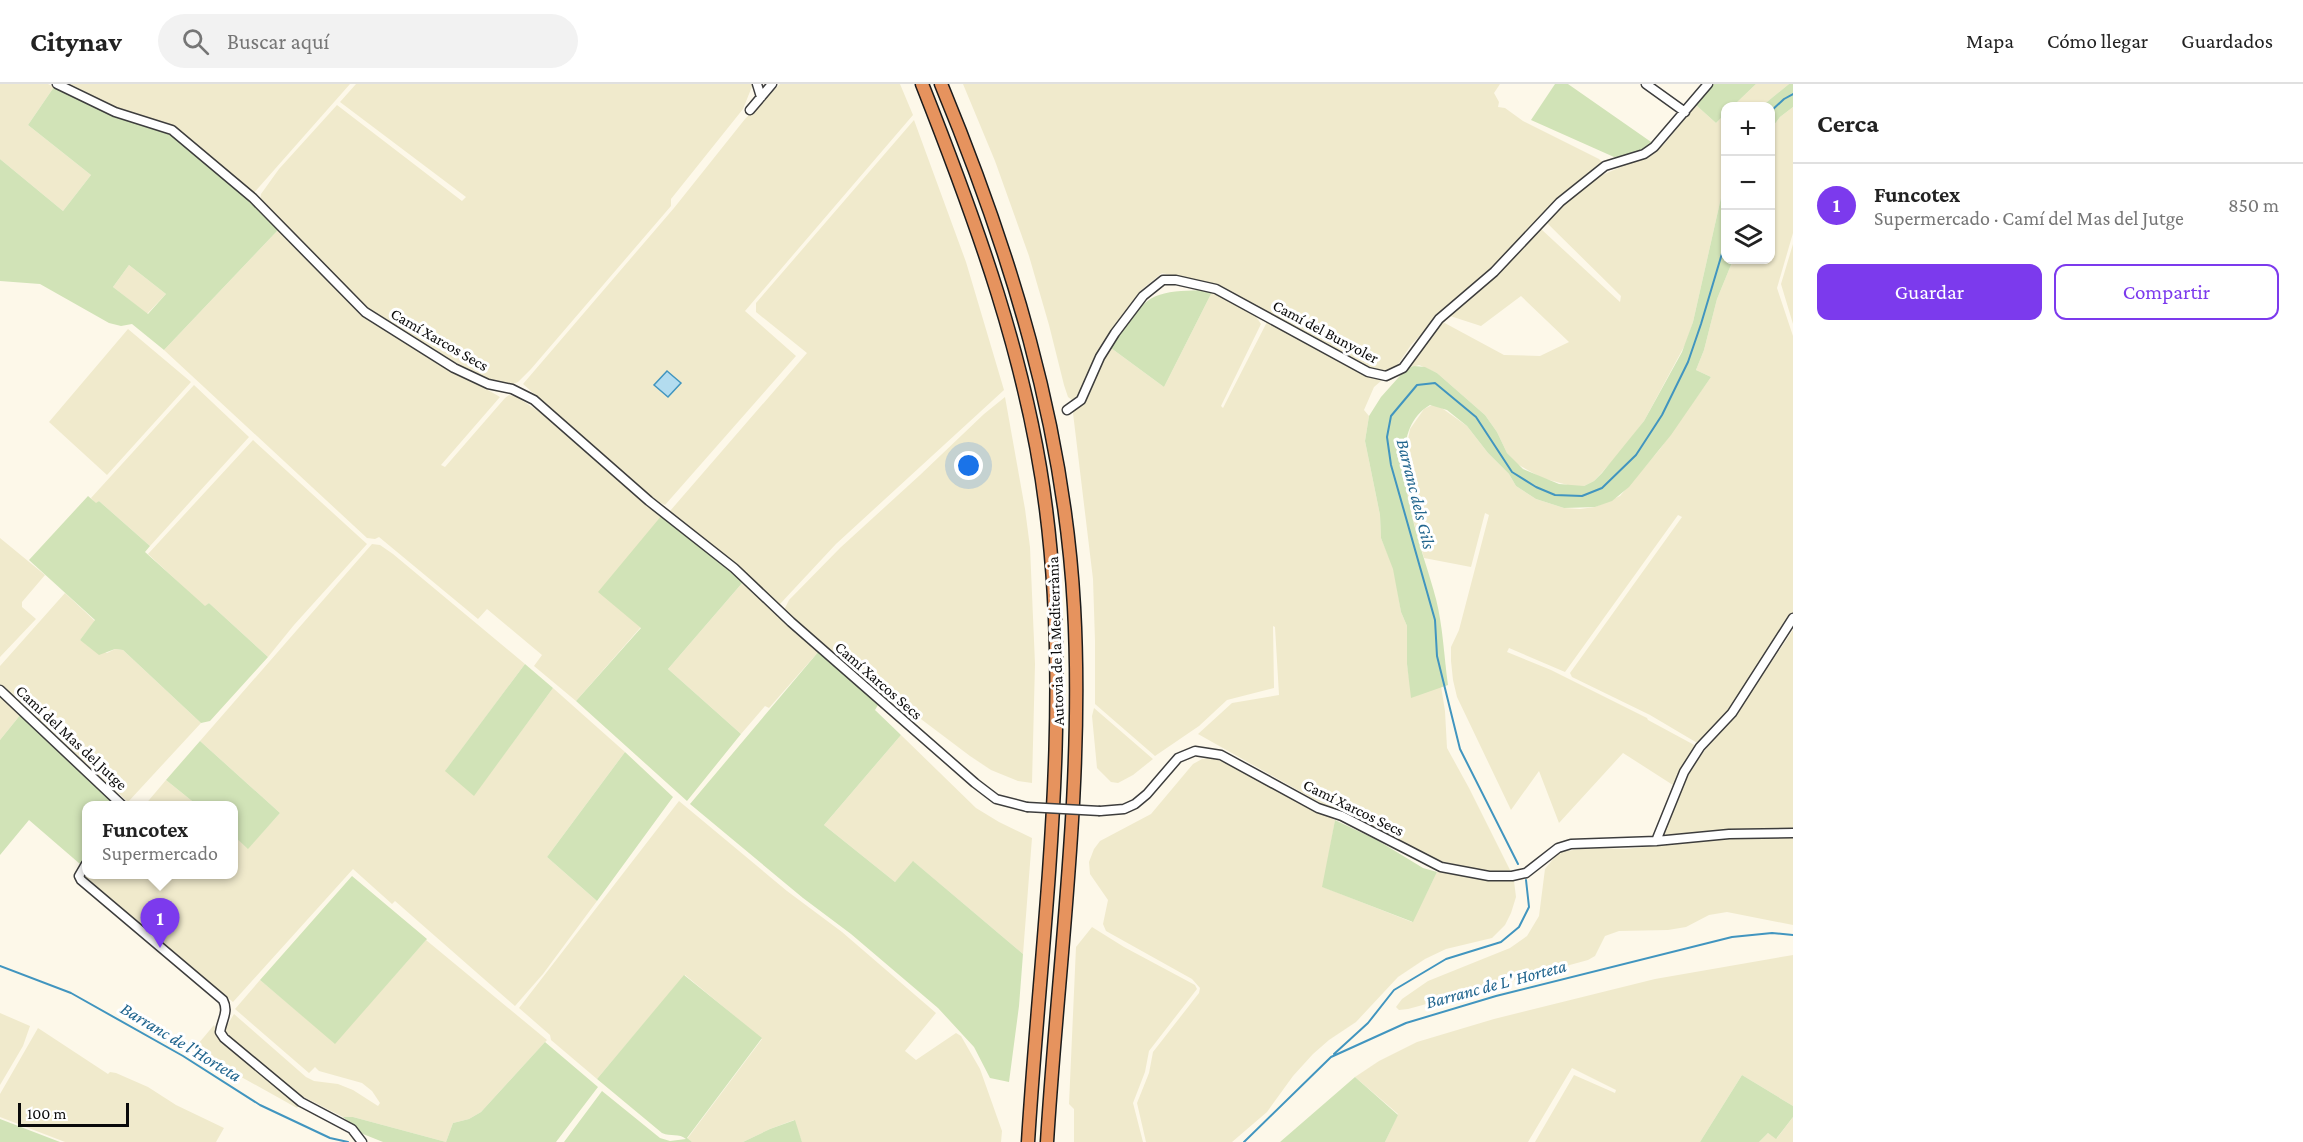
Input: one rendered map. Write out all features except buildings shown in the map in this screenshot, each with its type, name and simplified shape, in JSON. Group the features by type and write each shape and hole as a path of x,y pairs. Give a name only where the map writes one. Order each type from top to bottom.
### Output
{"highway":[{"name":"Autovia de la Mediterrània","path":"922,84 950,155 996,290 1029,410 1046,509 1054,613 1056,723 1053,817 1028,1142"},
{"name":"Autovia de la Mediterrània","path":"941,84 966,144 1014,283 1046,404 1064,503 1074,607 1075,717 1072,817 1047,1142"}],"street":[{"name":"Camí Xarcos Secs","path":"57,84 115,112 172,130 253,198 365,312 454,368 488,384 512,389 534,400 649,501 734,568 791,622 996,799 1027,807 1101,811 1124,809 1135,804 1147,794 1178,758 1195,751 1221,755 1318,808 1368,828 1422,859 1441,867 1489,876 1512,876 1526,873 1558,848 1571,844 1729,834 1793,833"},
{"path":"757,84 761,97"},
{"path":"750,110 772,84"},
{"path":"1646,84 1685,112"},
{"name":"Camí del Bunyoler","path":"1067,410 1081,400 1100,357 1115,333 1143,296 1163,280 1176,279 1216,289 1368,372 1379,376 1403,368 1439,319 1494,272 1560,202 1605,166 1644,154 1654,147 1708,84"},
{"path":"1656,840 1684,772 1695,755 1732,713 1793,618"},
{"name":"Camí del Mas del Jutge","path":"0,690 118,801"},
{"path":"82,872 79,876 81,880 223,999 226,1012 220,1032 224,1038 301,1102 352,1129 362,1141"}],"shaded area":[{"path":"0,84 48,84 54,87 28,125 91,175 63,211 0,159"},
{"path":"63,84 350,84 253,194 176,128 123,112"},
{"path":"356,84 753,84 743,109 671,199 671,206 531,369 518,382 502,384 474,374 384,321 348,291 260,200 261,194 279,169 337,105 462,201 466,197 340,102"},
{"path":"780,84 900,84 913,115 745,311 796,356 665,505 651,498 523,384 674,208 745,119"},
{"path":"963,84 1500,84 1494,93 1499,102 1498,107 1505,108 1523,121 1603,163 1537,220 1495,272 1439,316 1411,345 1397,366 1389,372 1378,373 1246,303 1223,287 1162,273 1140,291 1079,397 1072,400 1068,397 1064,385 1029,256 995,161"},
{"path":"1756,84 1789,84 1767,102 1737,102"},
{"path":"1696,105 1716,123 1721,118 1721,198 1693,322 1686,343 1644,421 1619,454 1594,481 1575,487 1542,478 1517,464 1507,453 1497,432 1485,415 1437,373 1419,365 1406,369 1441,321 1504,355 1540,356 1569,342 1521,296 1481,326 1447,315 1500,273 1531,237 1541,229 1620,302 1621,296 1544,220 1600,176 1653,153 1665,143"},
{"path":"1793,107 1793,233 1777,288 1793,336 1793,613 1731,708 1699,744 1650,715 1572,677 1570,673 1682,517 1678,515 1565,672 1509,648 1507,652 1551,670 1647,718 1698,747 1676,787 1623,753 1559,823 1539,771 1511,810 1457,697 1451,661 1451,647 1459,630 1489,515 1485,513 1471,567 1424,558 1409,506 1406,486 1405,456 1410,429 1424,409 1432,405 1439,406 1467,426 1488,453 1509,474 1516,486 1536,499 1564,508 1580,509 1595,507 1620,496 1660,449 1711,377 1696,370 1704,350 1717,299 1731,264 1775,264 1775,124"},
{"path":"914,120 966,262 1004,390 836,544 780,604 776,605 670,511 807,353 756,312 756,303"},
{"path":"278,230 344,295 469,379 500,397 441,465 445,467 509,395 517,397 541,413 662,515 641,627 576,701 534,666 542,655 487,609 478,619 379,537 367,538 164,350"},
{"path":"1793,244 1793,324 1781,284"},
{"path":"129,265 166,294 147,314 113,287"},
{"path":"1212,292 1255,315 1261,324 1221,406 1223,408 1268,320 1381,381 1374,387 1364,410 1369,416 1365,441 1380,515 1381,538 1394,569 1401,612 1407,626 1407,664 1412,697 1441,686 1447,748 1512,874 1434,860 1382,831 1324,805 1198,734 1232,703 1279,695 1275,627 1273,626 1274,688 1227,700 1199,726 1155,756 1095,704 1093,579 1073,413 1111,348 1164,387"},
{"path":"128,329 191,382 107,475 49,422"},
{"path":"194,385 249,437 150,546 99,501 96,504 91,498"},
{"path":"1005,397 1030,547 1035,664 1032,783 1018,781 991,770 905,707 893,700 882,700 783,612 789,600 840,548"},
{"path":"253,440 367,544 268,657 209,603 205,607 148,554"},
{"path":"0,538 45,575 22,602 22,607 36,619 0,657"},
{"path":"372,544 380,545 525,664 446,770 474,795 553,688 625,752 547,857 597,901 543,974 515,1006 395,901 392,904 353,869 233,1002 84,879 238,879 238,839 248,848 280,813 200,741"},
{"path":"743,582 819,651 769,708 765,706 741,734 668,669"},
{"path":"65,593 95,621 80,640 107,653 115,649 123,650 201,723 127,801 0,684 0,666"},
{"path":"1793,630 1793,833 1667,837 1664,832 1667,820 1691,768 1753,689"},
{"path":"0,694 21,714 0,740"},
{"path":"1094,708 1153,759 1133,775 1118,783 1111,782 1097,768 1092,716"},
{"path":"901,735 976,808 1032,838 1023,954 914,862 895,882 824,825"},
{"path":"1210,758 1225,762 1273,785 1335,820 1323,887 1412,922 1437,872 1514,881 1516,897 1505,925 1492,938 1446,949 1425,959 1398,977 1356,1022 1313,1054 1293,1076 1267,1112 1232,1142 1146,1142 1137,1103 1149,1073 1153,1052 1199,993 1200,988 1192,979 1106,931 1103,924 1108,900 1090,874 1089,862 1100,841 1151,814 1193,764"},
{"path":"166,780 192,801 148,801"},
{"path":"679,801 787,891 842,932 936,1013 905,1051 916,1060 956,1033 961,1036 980,1069 1002,1131 1001,1142 802,1142 794,1120 743,1142 692,1142 687,1139 762,1039 685,975 597,1079 551,1040 550,1035 519,1008"},
{"path":"1733,837 1793,838 1793,925 1727,912 1709,915 1686,927 1668,930 1619,931 1605,936 1595,956 1588,960 1408,1009 1399,1010 1396,1007 1402,999 1428,981 1510,948 1527,936 1539,916 1545,869 1559,852 1588,848 1626,849"},
{"path":"1092,927 1195,985 1197,989 1149,1051 1145,1072 1133,1103 1143,1142 1074,1142 1074,1109 1069,1104 1076,947"},
{"path":"426,940 547,1040 481,1112 469,1119 453,1123 446,1142 353,1117 343,1117 288,1089 226,1035 226,1027 234,1014 306,1077 353,1090 378,1106 380,1103 372,1091 362,1083 319,1071 315,1067 309,1073 235,1009 260,980 335,1043"},
{"path":"1793,955 1793,1106 1742,1075 1700,1142 1535,1142 1574,1075 1615,1093 1616,1090 1572,1068 1528,1142 1385,1142 1398,1114 1355,1077 1379,1061 1417,1042 1494,1019 1655,979"},
{"path":"0,1013 30,1026 23,1046 0,1085"},
{"path":"214,1025 220,1040 299,1103 297,1108 193,1050"},
{"path":"38,1028 108,1074 116,1073 148,1087 176,1105 224,1128 216,1142 65,1142 0,1117 0,1094"},
{"path":"1793,1117 1793,1142 1759,1142 1768,1133 1777,1138"}],"green space":[{"path":"1555,84 1568,84 1654,144 1636,154 1614,157 1531,120"},
{"path":"1714,84 1756,84 1737,102 1721,102 1721,118 1716,123 1696,105"},
{"path":"1789,84 1793,84 1793,107 1775,124 1775,102 1767,102"},
{"path":"54,87 111,115 162,131 177,139 250,201 278,230 164,350 132,324 121,326 109,323 40,284 0,281 0,159 63,211 91,175 28,125","holes":["129,265 166,294 148,314 113,287"]},
{"path":"1721,198 1721,264 1731,264 1717,299 1704,350 1696,370 1711,377 1671,435 1629,487 1612,501 1595,507 1564,508 1536,499 1516,486 1509,474 1488,453 1467,426 1447,410 1430,405 1414,421 1406,442 1404,468 1408,497 1438,610 1448,685 1411,698 1407,664 1407,626 1401,612 1393,569 1381,538 1380,515 1365,441 1369,416 1381,397 1406,369 1414,366 1425,367 1437,373 1485,415 1497,432 1507,453 1523,469 1559,484 1584,486 1594,481 1602,473 1644,421 1682,352 1693,322"},
{"path":"1203,290 1212,292 1164,387 1111,348 1131,317 1151,299 1170,292"},
{"path":"88,496 96,503 99,501 150,546 145,552 205,606 209,603 268,657 210,721 201,723 123,650 115,649 99,655 80,640 95,620 29,560"},
{"path":"662,515 743,582 668,669 741,734 687,801 576,701 641,628 598,592"},
{"path":"819,651 878,705 875,710 901,735 824,825 895,882 913,861 1023,954 1009,1082 990,1078 974,1047 938,1008 851,934 803,898 690,804"},
{"path":"525,664 553,688 474,796 445,771"},
{"path":"21,714 115,801 82,801 82,862 80,864 29,820 0,855 0,740"},
{"path":"200,741 280,813 248,849 238,840 238,801 192,801 166,780"},
{"path":"625,752 673,797 597,901 547,857"},
{"path":"1335,820 1377,840 1423,868 1437,872 1413,922 1322,887"},
{"path":"352,876 427,939 335,1044 260,980"},
{"path":"684,975 762,1038 687,1138 692,1142 564,1142 602,1091 660,1138 670,1141 686,1139 662,1133 597,1079"},
{"path":"545,1042 598,1087 556,1142 446,1142 453,1123 469,1119 481,1112"},
{"path":"1742,1075 1793,1106 1793,1117 1776,1139 1768,1133 1759,1142 1700,1142"},
{"path":"1355,1077 1398,1115 1385,1142 1280,1142"},
{"path":"343,1117 353,1117 446,1142 383,1142 363,1134"},
{"path":"0,1119 60,1142 0,1142"},
{"path":"795,1120 802,1142 743,1142 770,1129"}],"water":[{"path":"667,371 681,383 668,397 654,385"}],"waterway":[{"name":"Barranc dels Gils","path":"1775,107 1793,94"},
{"name":"Barranc dels Gils","path":"1518,864 1460,749 1437,656 1435,620 1391,465 1387,437 1391,416 1417,385 1435,383 1476,417 1512,472 1536,487 1555,495 1582,496 1602,488 1636,455 1662,415 1688,362 1721,257"},
{"name":"Barranc dels Gils","path":"1334,1054 1368,1023 1394,990 1446,959 1501,942 1519,927 1529,907 1526,880"},
{"name":"Barranc de L' Horteta","path":"1244,1142 1331,1057 1406,1023 1496,996 1732,937 1772,933 1793,935"},
{"name":"Barranc de l'Horteta","path":"0,966 71,993 183,1056 260,1105 330,1138 348,1142"}],"place":[{"name":"Funcotex","path":"160,948"}]}
